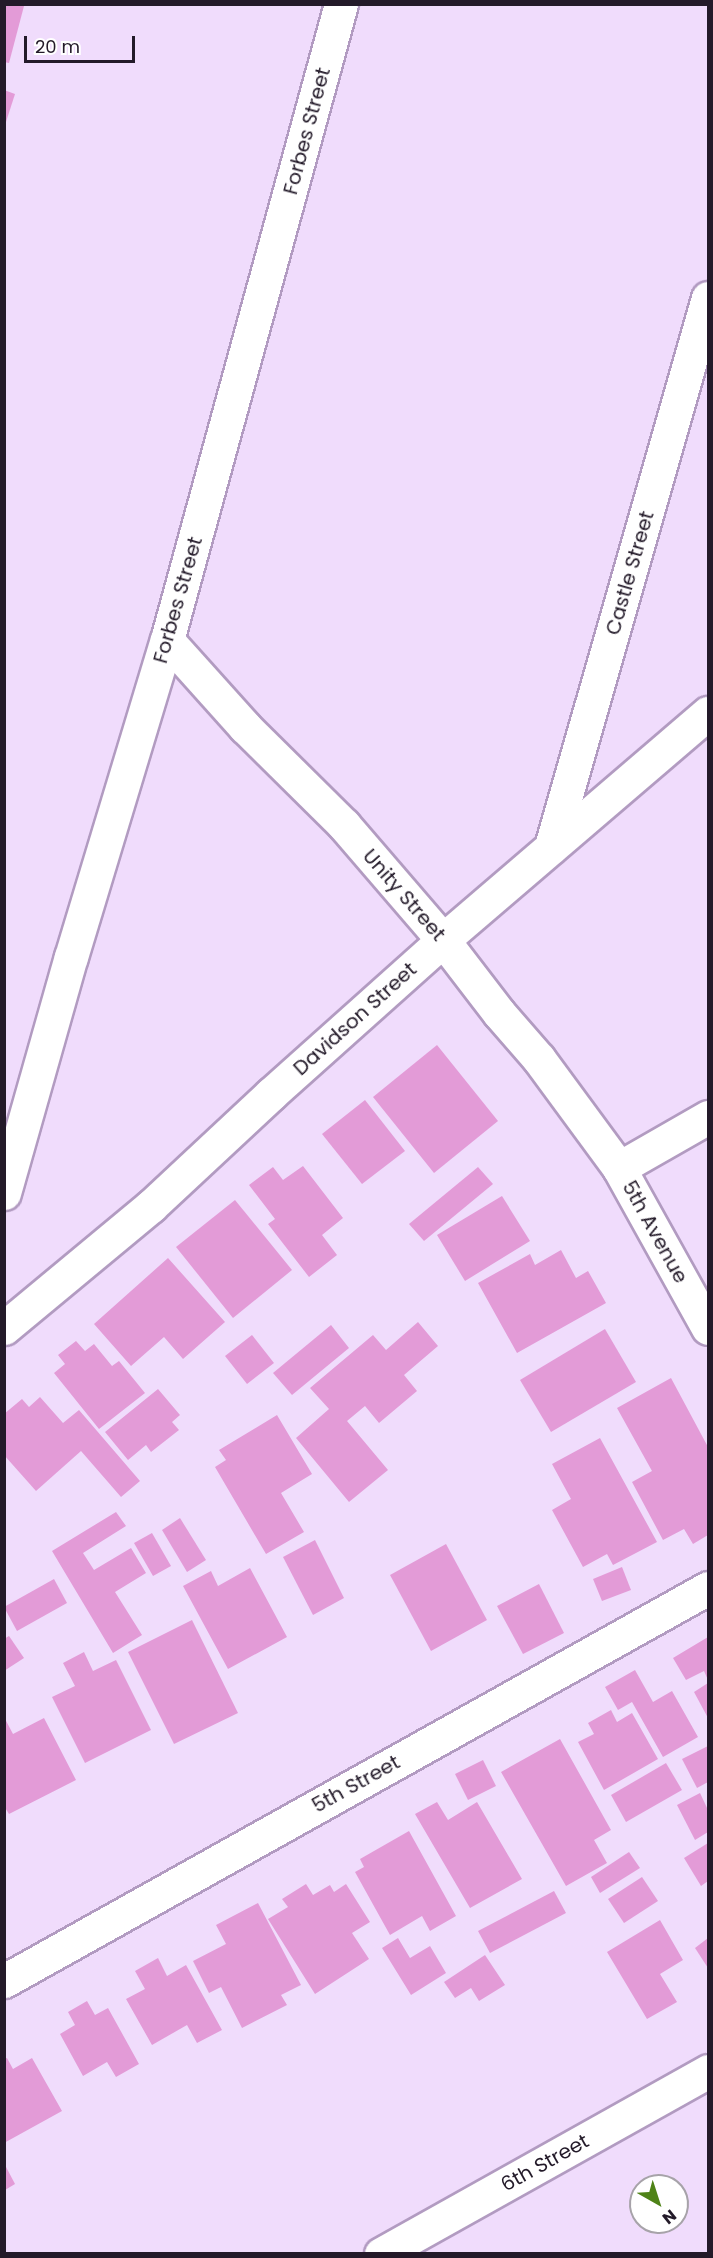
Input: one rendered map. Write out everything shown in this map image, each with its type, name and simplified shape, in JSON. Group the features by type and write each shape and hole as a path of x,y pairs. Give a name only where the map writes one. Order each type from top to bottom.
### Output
{"street":[{"name":"Forbes Street","path":"4,1193 71,957 167,640 341,4"},
{"name":"Castle Street","path":"551,847 708,298"},
{"name":"Unity Street","path":"167,640 245,727 344,825 443,940 499,1013 539,1059 619,1168"},
{"name":"Davidson Street","path":"4,1328 151,1206 271,1094 443,940 708,713"},
{"path":"619,1168 708,1117"},
{"name":"5th Avenue","path":"619,1168 708,1328"},
{"name":"5th Street","path":"4,1980 708,1588"},
{"name":"6th Street","path":"381,2253 708,2071"}],"building":[{"path":"4,4 24,6 9,63 4,62"},
{"path":"4,90 15,94 5,125 4,125"},
{"path":"437,1045 498,1121 434,1173 373,1097"},
{"path":"365,1100 405,1151 362,1184 322,1134"},
{"path":"303,1166 343,1218 322,1235 337,1255 309,1277 268,1224 275,1219 249,1185 273,1167 283,1180"},
{"path":"478,1167 493,1184 424,1241 409,1224"},
{"path":"502,1196 530,1241 465,1281 437,1235"},
{"path":"235,1200 292,1270 233,1318 176,1247"},
{"path":"561,1250 576,1278 588,1271 606,1303 517,1353 478,1283 530,1254 535,1265"},
{"path":"168,1258 225,1322 183,1359 164,1337 131,1366 94,1324"},
{"path":"418,1322 438,1346 404,1375 417,1391 379,1423 365,1406 347,1421 388,1470 349,1502 296,1438 329,1409 310,1388 373,1335 386,1350"},
{"path":"331,1325 349,1348 292,1395 273,1373"},
{"path":"605,1329 636,1382 551,1432 520,1380"},
{"path":"252,1335 274,1363 247,1384 225,1356"},
{"path":"76,1341 85,1351 94,1344 112,1366 119,1361 145,1393 99,1429 54,1373 65,1364 58,1355"},
{"path":"671,1378 708,1447 708,1535 693,1544 684,1529 663,1540 632,1482 652,1471 617,1408"},
{"path":"158,1389 180,1415 172,1422 179,1430 151,1452 146,1445 128,1460 105,1432"},
{"path":"40,1397 63,1423 79,1410 140,1481 121,1497 81,1451 36,1491 4,1455 4,1414 22,1399 29,1407"},
{"path":"277,1415 312,1474 281,1493 304,1532 266,1554 215,1467 226,1460 219,1450"},
{"path":"600,1438 657,1542 613,1565 607,1554 583,1567 552,1510 571,1499 552,1464"},
{"path":"116,1512 126,1526 83,1553 94,1570 131,1548 146,1573 115,1592 142,1635 113,1653 52,1551"},
{"path":"180,1518 206,1560 187,1572 162,1530"},
{"path":"152,1533 171,1566 153,1576 134,1543"},
{"path":"315,1540 344,1598 313,1615 283,1557"},
{"path":"446,1544 487,1620 431,1651 390,1575"},
{"path":"622,1567 631,1590 602,1601 593,1579"},
{"path":"250,1568 287,1637 228,1669 183,1586 211,1571 218,1586"},
{"path":"54,1579 67,1603 17,1631 4,1607"},
{"path":"539,1584 564,1633 523,1654 497,1606"},
{"path":"192,1620 238,1713 174,1744 128,1652"},
{"path":"9,1636 24,1658 4,1671 4,1639"},
{"path":"708,1637 708,1680 704,1671 686,1680 673,1658"},
{"path":"84,1652 93,1671 116,1660 151,1730 85,1763 52,1697 75,1686 63,1663"},
{"path":"635,1670 653,1702 672,1691 698,1737 663,1757 632,1702 618,1710 605,1687"},
{"path":"708,1683 708,1718 694,1692"},
{"path":"611,1710 617,1722 632,1713 658,1759 604,1790 578,1742 594,1734 588,1723"},
{"path":"4,1717 13,1734 44,1718 76,1780 9,1814 4,1806"},
{"path":"560,1739 611,1830 594,1840 607,1863 566,1886 501,1772"},
{"path":"708,1746 708,1782 697,1788 682,1759"},
{"path":"483,1760 496,1786 468,1800 455,1774"},
{"path":"666,1763 682,1790 626,1822 611,1795"},
{"path":"700,1793 708,1810 708,1832 695,1840 677,1805"},
{"path":"437,1802 448,1820 477,1802 522,1879 470,1908 415,1814"},
{"path":"409,1831 456,1916 430,1931 422,1916 390,1935 355,1872 364,1867 360,1859"},
{"path":"708,1843 708,1881 701,1886 684,1858"},
{"path":"629,1852 640,1868 600,1893 591,1877"},
{"path":"642,1877 658,1901 624,1923 608,1899"},
{"path":"306,1884 313,1895 330,1885 334,1892 346,1884 370,1922 352,1933 369,1959 315,1994 268,1919 288,1907 282,1899"},
{"path":"554,1891 566,1913 490,1953 478,1931"},
{"path":"258,1903 301,1985 281,1995 287,2005 242,2028 221,1987 209,1993 193,1961 226,1944 216,1925"},
{"path":"660,1920 683,1960 660,1974 677,2002 647,2019 607,1952"},
{"path":"398,1938 410,1958 430,1946 446,1973 411,1995 382,1948"},
{"path":"708,1938 708,1968 695,1948"},
{"path":"485,1955 505,1985 479,2001 471,1988 455,1998 444,1982"},
{"path":"158,1958 167,1976 186,1965 222,2030 197,2043 187,2025 152,2045 126,1999 145,1989 135,1971"},
{"path":"87,2001 95,2015 108,2008 139,2064 116,2077 107,2062 83,2076 60,2034 75,2025 68,2012"},
{"path":"7,2058 13,2069 32,2058 62,2111 4,2143 4,2059"},
{"path":"5,2165 15,2184 5,2190"}]}
